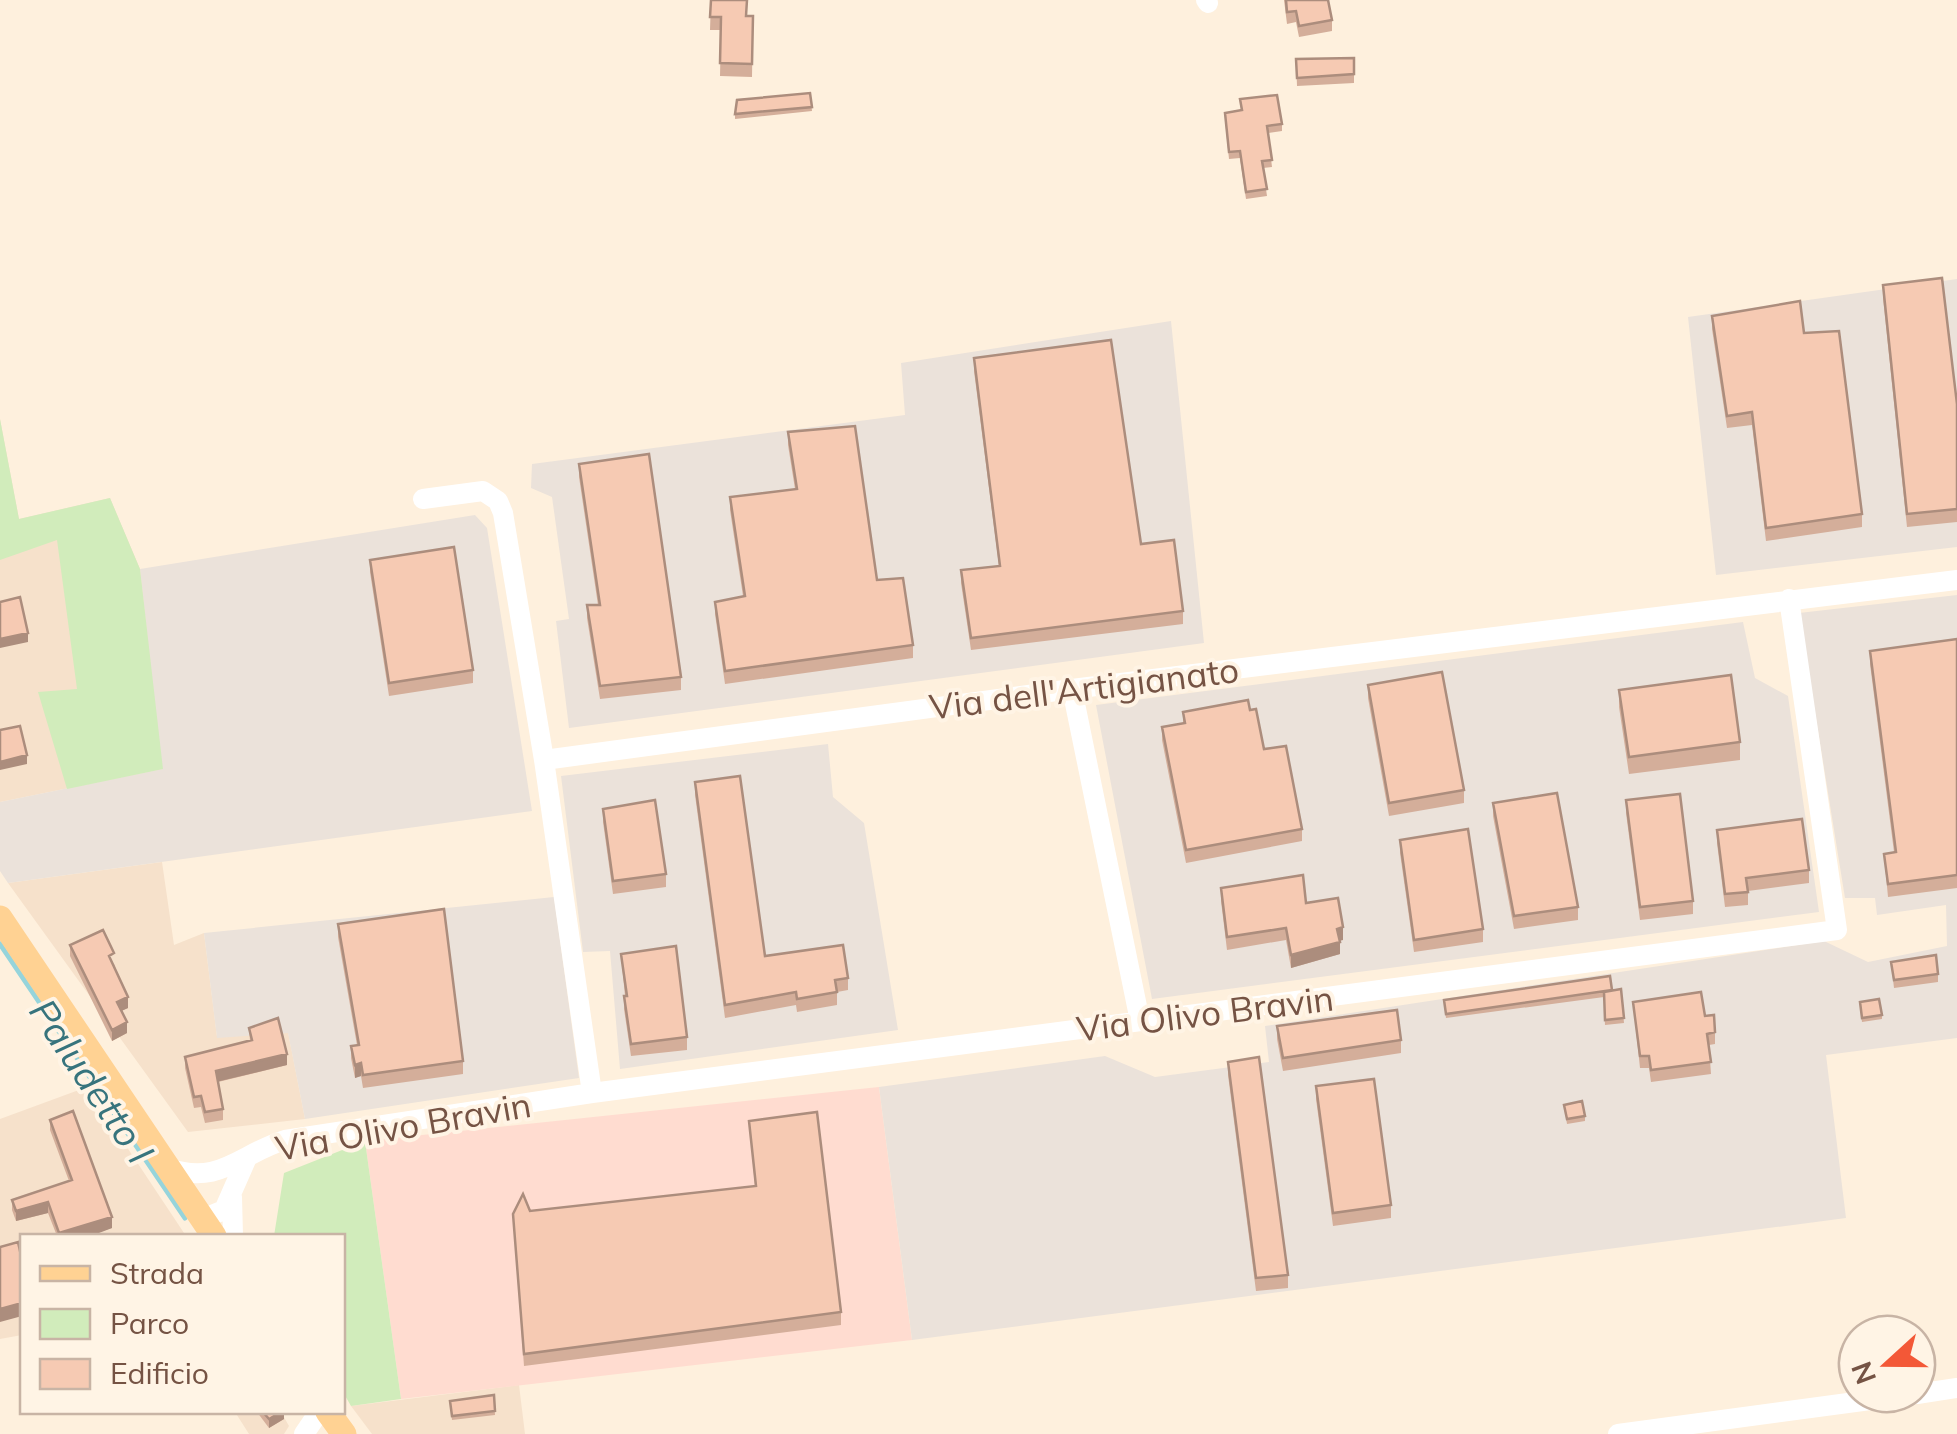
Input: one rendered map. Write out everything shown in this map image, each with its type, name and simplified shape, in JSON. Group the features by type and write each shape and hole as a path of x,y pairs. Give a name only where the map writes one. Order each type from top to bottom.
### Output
{"main road":[{"path":"0,918 205,1223"},
{"path":"325,1414 344,1434"}],"street":[{"path":"423,499 483,491 498,501 503,513 544,760 592,1093"},
{"name":"Via dell'Artigianato","path":"544,760 1072,689 1957,580"},
{"name":"Via Olivo Bravin","path":"240,1163 268,1145 285,1140 592,1093 1836,930 1790,599"},
{"path":"1072,689 1140,1021"},
{"path":"168,1168 190,1176 240,1163"},
{"path":"205,1223 224,1210 240,1163"},
{"path":"205,1223 210,1188 240,1163"},
{"path":"232,1195 232,1234"},
{"path":"1618,1434 1837,1405"},
{"path":"304,1434 321,1414"}],"shaded area":[{"path":"1957,279 1957,547 1716,575 1688,317"},
{"path":"1171,321 1204,643 569,728 556,621 569,619 552,497 531,488 532,464 905,415 901,363"},
{"path":"0,419 19,519 110,498 140,569 163,769 0,802"},
{"path":"475,515 487,528 532,811 8,883 0,871 0,802 162,769 140,569"},
{"path":"1957,595 1957,1038 1826,1055 1846,1218 912,1340 879,1087 1105,1056 1155,1077 1269,1062 1265,1026 1824,941 1868,962 1947,946 1946,905 1877,915 1875,898 1845,898 1799,613"},
{"path":"1743,622 1755,678 1788,696 1819,912 1152,999 1096,705"},
{"path":"828,744 833,797 864,823 898,1030 620,1069 610,951 583,952 561,776"},
{"path":"162,862 174,945 204,933 217,1037 288,1032 305,1119 188,1132 8,883"},
{"path":"554,897 579,1078 305,1119 288,1033 217,1038 204,933"},
{"path":"87,1087 185,1234 20,1234 20,1335 0,1339 0,1119"},
{"path":"879,1087 912,1340 401,1399 365,1141"},
{"path":"519,1385 525,1434 372,1434 351,1406"},
{"path":"236,1414 282,1414 289,1426 284,1434 249,1434"}],"green space":[{"path":"0,419 19,519 110,498 140,569 163,769 67,789 38,692 77,689 57,540 0,560"},
{"path":"365,1141 401,1399 351,1406 345,1396 345,1234 274,1234 284,1173"}],"building":[{"path":"711,0 747,0 746,16 753,16 752,64 720,63 721,17 710,17"},
{"path":"1286,0 1328,0 1332,20 1299,26 1296,11 1287,12"},
{"path":"1354,58 1354,74 1297,78 1296,59"},
{"path":"810,93 812,107 735,114 737,100"},
{"path":"1277,95 1282,124 1267,126 1272,160 1262,161 1267,189 1246,192 1240,151 1229,152 1225,113 1242,110 1240,99"},
{"path":"1942,278 1957,404 1957,509 1907,514 1883,285"},
{"path":"1800,301 1804,333 1839,331 1862,514 1766,528 1752,412 1727,416 1712,316"},
{"path":"1111,340 1141,544 1174,540 1183,611 971,638 961,570 1000,566 974,358"},
{"path":"855,426 877,580 903,578 913,645 725,671 715,602 745,596 730,497 797,489 788,432"},
{"path":"649,454 681,677 600,686 587,605 600,605 579,464"},
{"path":"454,547 473,670 389,683 370,560"},
{"path":"20,597 28,633 0,639 0,602"},
{"path":"1957,639 1957,875 1888,884 1884,854 1896,852 1870,651"},
{"path":"1442,672 1464,790 1389,803 1368,685"},
{"path":"1731,675 1740,742 1629,757 1619,690"},
{"path":"1248,700 1250,710 1256,709 1264,749 1286,746 1302,829 1186,850 1162,727 1185,723 1183,712"},
{"path":"20,726 27,755 0,762 0,730"},
{"path":"740,776 765,956 843,945 848,978 835,980 837,992 797,999 796,992 725,1005 695,782"},
{"path":"1557,793 1578,907 1514,916 1493,803"},
{"path":"1680,794 1693,901 1640,907 1626,800"},
{"path":"655,800 666,874 613,881 603,809"},
{"path":"1802,819 1809,870 1746,878 1748,892 1725,894 1717,830"},
{"path":"1468,829 1483,929 1414,940 1400,840"},
{"path":"1303,875 1306,903 1338,898 1343,927 1337,929 1340,942 1291,955 1286,928 1227,937 1221,888"},
{"path":"444,909 463,1061 363,1075 361,1063 355,1065 351,1046 359,1045 338,924"},
{"path":"103,930 114,953 109,956 128,997 117,1002 127,1022 112,1030 70,945"},
{"path":"676,946 687,1037 631,1044 621,954"},
{"path":"1936,955 1938,974 1894,980 1891,962"},
{"path":"1610,976 1612,990 1446,1014 1444,1000"},
{"path":"1621,989 1624,1018 1605,1020 1604,992"},
{"path":"1701,992 1705,1016 1714,1015 1715,1032 1707,1034 1711,1062 1651,1070 1649,1056 1640,1056 1633,1002"},
{"path":"1879,999 1882,1015 1862,1018 1860,1002"},
{"path":"1397,1010 1401,1040 1283,1058 1277,1026"},
{"path":"278,1018 287,1054 216,1071 223,1109 205,1112 201,1096 194,1097 185,1057 252,1040 249,1028"},
{"path":"1259,1057 1288,1275 1256,1278 1228,1062"},
{"path":"1374,1079 1391,1205 1333,1213 1316,1086"},
{"path":"1582,1101 1585,1116 1567,1119 1564,1105"},
{"path":"73,1111 112,1217 59,1233 48,1202 16,1211 12,1200 72,1180 50,1120"},
{"path":"817,1112 841,1312 524,1354 513,1214 523,1194 530,1211 756,1186 749,1121"},
{"path":"18,1242 20,1304 0,1309 0,1247"},
{"path":"494,1395 495,1411 452,1416 450,1401"}],"waterway":[{"name":"Paludetto I","path":"0,944 185,1218"}]}
